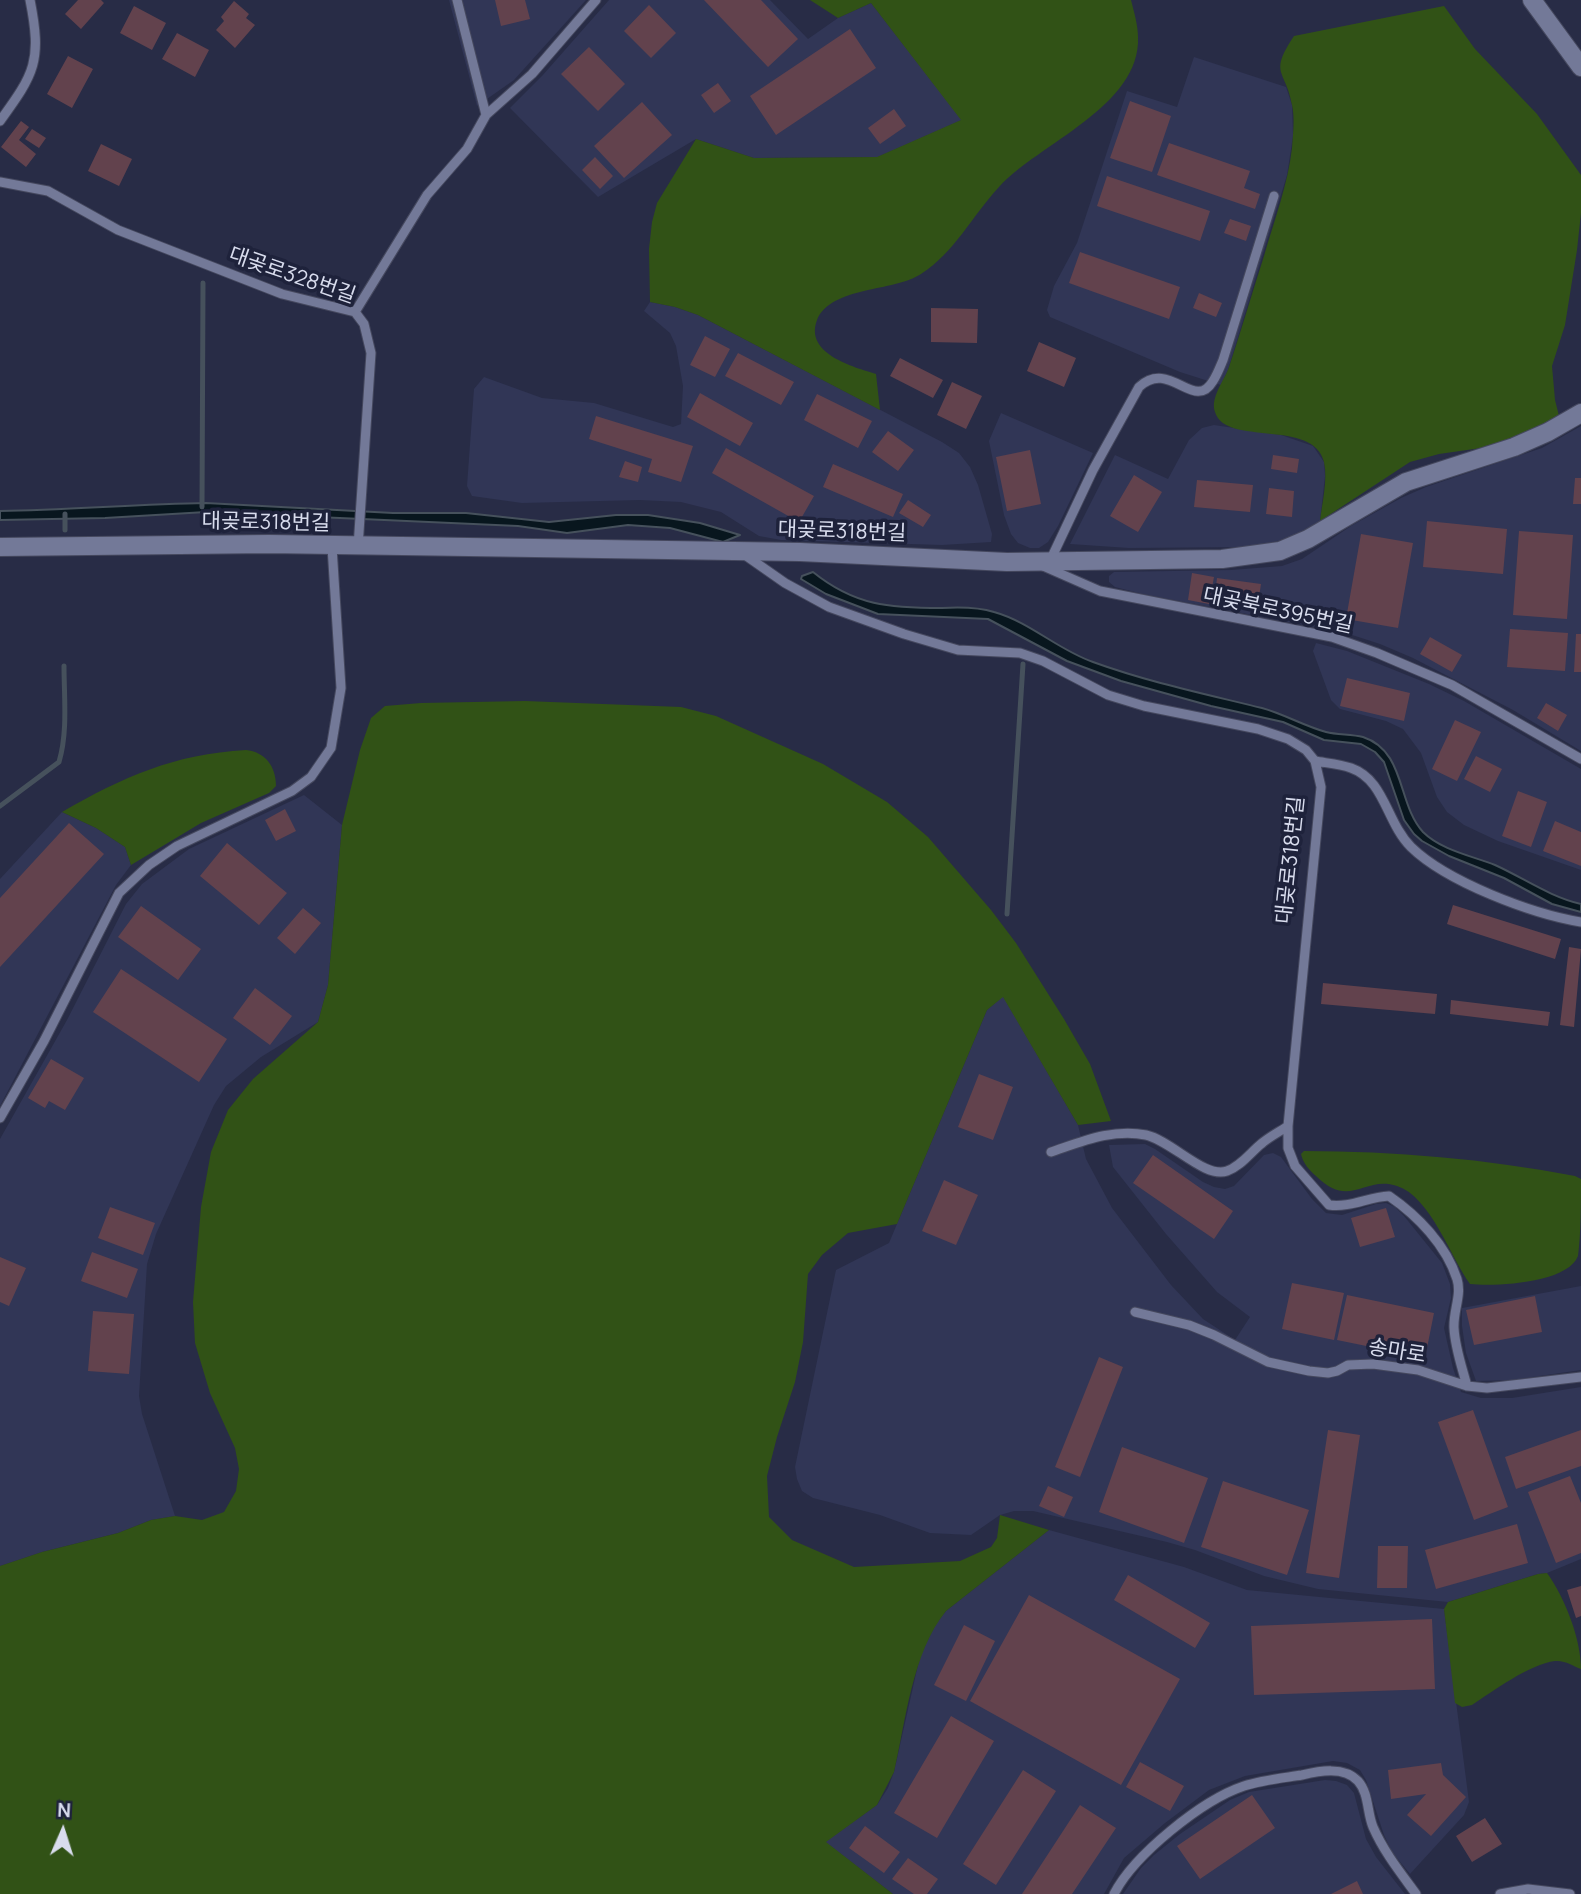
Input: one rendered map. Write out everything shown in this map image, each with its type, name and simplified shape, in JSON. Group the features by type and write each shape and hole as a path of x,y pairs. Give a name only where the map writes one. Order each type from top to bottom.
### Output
{"street":[{"path":"1532,0 1581,67"},
{"name":"대곶로318번길","path":"0,547 269,544 332,547 358,539 1032,562 1222,559 1280,551 1308,539 1406,482 1514,447 1581,413"}],"lane":[{"path":"0,121 27,83 33,68 35,33 30,0"},
{"path":"457,0 486,115"},
{"path":"355,312 427,195 467,149 486,115 532,74 596,0"},
{"name":"대곶로328번길","path":"0,182 48,191 118,230 282,294 355,312 366,330 371,353 358,539"},
{"path":"1051,561 1093,470 1139,387 1148,378 1159,376 1193,391 1204,390 1212,383 1223,360 1275,196"},
{"path":"0,1118 44,1041 119,893 149,865 177,846 292,791 311,777 331,748 341,688 332,547"},
{"name":"대곶로318번길","path":"741,552 785,583 829,607 879,625 958,650 1020,653 1043,661 1108,695 1144,706 1258,729 1288,739 1306,750 1315,761 1321,787 1288,1126 1289,1148 1295,1166 1329,1205 1343,1208 1376,1196 1389,1196 1427,1229 1446,1254 1459,1292 1454,1313 1454,1330 1467,1386"},
{"name":"대곶북로395번길","path":"1032,562 1100,591 1332,637 1377,653 1452,685 1581,760"},
{"path":"1315,761 1350,768 1367,776 1380,793 1394,826 1411,847 1430,863 1456,878 1504,899 1558,919 1581,922"},
{"path":"1051,1152 1098,1136 1145,1135 1167,1143 1205,1170 1216,1173 1227,1171 1241,1163 1262,1143 1288,1126"},
{"name":"송마로","path":"1135,1312 1189,1325 1268,1362 1308,1371 1328,1373 1348,1365 1373,1364 1418,1370 1467,1386 1508,1387 1581,1377"},
{"path":"1114,1894 1139,1858 1219,1797 1245,1786 1337,1770 1357,1780 1384,1852 1416,1894"},
{"path":"1500,1894 1528,1889 1570,1894"}],"shaded area":[{"path":"449,0 586,0 514,80 477,106"},
{"path":"609,0 770,0 808,39 838,18 871,3 962,120 878,157 754,158 696,139 598,197 510,108"},
{"path":"1194,57 1286,87 1292,105 1293,136 1287,175 1228,370 1221,385 1180,372 1050,317 1047,310 1054,286 1077,243 1127,91 1177,107"},
{"path":"650,302 698,315 959,453 970,467 978,485 992,534 991,542 942,545 781,540 759,536 721,512 681,502 640,500 522,503 472,496 467,486 474,389 484,377 542,398 594,403 673,427 681,424 683,386 676,346 670,333 644,311"},
{"path":"1001,413 1093,453 1058,526 1048,542 1039,548 1018,543 1011,534 1004,515 989,441"},
{"path":"1214,425 1281,435 1313,446 1324,462 1320,521 1278,541 1246,547 1129,548 1070,544 1115,455 1168,479 1189,440 1202,428"},
{"path":"1581,426 1581,751 1513,710 1413,658 1380,644 1346,633 1143,594 1115,587 1109,582 1109,576 1114,572 1231,570 1282,566 1302,559 1351,526 1401,498 1542,448"},
{"path":"206,503 393,513 466,513 549,522 616,515 648,515 700,523 740,535 723,542 670,528 628,525 567,533 518,526 206,512 0,520 0,511"},
{"path":"813,572 844,592 874,603 994,612 1020,622 1080,657 1114,669 1262,708 1326,732 1363,737 1377,744 1387,754 1415,820 1430,838 1448,848 1495,865 1559,897 1581,904 1581,912 1552,904 1504,878 1449,856 1422,841 1404,820 1384,762 1375,752 1361,744 1324,740 1283,722 1211,706 1121,681 1067,661 988,619 878,614 826,594 801,579"},
{"path":"1316,643 1347,651 1429,684 1464,701 1581,769 1581,870 1498,841 1464,825 1447,812 1437,797 1421,753 1403,729 1386,721 1340,709 1331,700 1313,651"},
{"path":"304,795 342,825 328,985 318,1022 261,1057 226,1086 214,1105 156,1234 147,1264 139,1396 142,1414 175,1516 151,1520 118,1533 42,1552 0,1566 0,1139 67,1020 126,904 142,884 189,849"},
{"path":"62,812 96,828 125,847 131,865 116,885 0,1106 0,879"},
{"path":"1003,996 1078,1125 1086,1159 1112,1208 1171,1285 1203,1319 1235,1340 1250,1317 1217,1292 1166,1234 1113,1167 1109,1145 1145,1144 1203,1182 1225,1189 1234,1186 1264,1155 1273,1153 1281,1157 1312,1199 1326,1213 1342,1215 1386,1203 1395,1207 1442,1263 1450,1284 1451,1298 1444,1328 1461,1392 1481,1398 1512,1398 1581,1387 1581,1559 1547,1573 1448,1602 1318,1589 1264,1576 1167,1542 1033,1511 1014,1511 1000,1515 971,1535 930,1533 880,1515 813,1498 802,1491 795,1467 836,1270 889,1243 987,1010"},
{"path":"1581,1286 1581,1370 1512,1380 1476,1381 1466,1353 1462,1308"},
{"path":"1049,1530 1184,1567 1247,1590 1444,1609 1469,1802 1464,1815 1410,1874 1392,1852 1360,1770 1347,1763 1333,1761 1245,1776 1209,1790 1124,1858 1104,1894 893,1894 825,1842 877,1805 888,1788 920,1656 935,1625 946,1611"},
{"path":"1325,1780 1347,1785 1354,1793 1366,1839 1376,1857 1405,1894 1123,1894 1154,1855 1230,1800 1249,1792"}],"green space":[{"path":"810,0 1131,0 1137,23 1134,61 1123,84 1084,122 1016,171 999,187 944,255 909,280 849,295 824,309 817,320 815,332 818,342 833,357 876,374 880,410 698,315 650,302 649,249 657,203 696,139 754,158 877,157 961,120 871,3 838,18"},
{"path":"1444,6 1475,49 1537,114 1581,175 1577,250 1565,325 1552,366 1559,416 1520,436 1488,447 1439,454 1410,462 1320,521 1325,469 1317,449 1288,436 1235,428 1222,422 1214,407 1264,256 1290,162 1293,115 1280,65 1294,36"},
{"path":"525,701 681,707 716,716 823,764 887,802 928,837 1016,943 1090,1064 1111,1121 1078,1125 1003,997 987,1010 897,1224 848,1233 822,1255 808,1274 803,1342 795,1382 767,1476 769,1517 792,1540 854,1567 960,1561 991,1547 997,1538 1000,1515 1049,1530 946,1611 925,1647 912,1688 894,1772 877,1805 826,1842 893,1894 0,1894 0,1566 42,1552 118,1533 151,1520 175,1516 202,1520 224,1512 236,1491 239,1469 235,1448 210,1393 195,1343 193,1302 201,1207 211,1152 228,1110 253,1079 318,1022 328,985 342,825 360,750 371,718 385,706"},
{"path":"246,750 264,757 272,766 276,786 269,793 201,823 131,865 125,847 96,828 62,812 106,788 150,769 195,756"},
{"path":"1304,1151 1440,1157 1575,1176 1581,1179 1578,1256 1572,1265 1546,1278 1513,1284 1470,1284 1430,1215 1409,1192 1385,1184 1357,1190 1338,1190 1328,1186 1309,1169 1301,1154"},
{"path":"1547,1573 1571,1619 1581,1669 1562,1661 1545,1663 1512,1679 1472,1705 1462,1707 1455,1703 1444,1609 1448,1602"}],"building":[{"path":"78,0 101,0 104,3 81,29 65,14"},
{"path":"495,0 525,0 530,19 501,26"},
{"path":"704,0 761,0 798,39 768,67"},
{"path":"234,1 249,14 246,18 255,25 235,48 216,30 224,21 221,17"},
{"path":"649,5 676,33 651,58 624,31"},
{"path":"134,6 166,23 152,50 120,33"},
{"path":"850,29 876,68 776,135 750,96"},
{"path":"177,33 209,50 195,77 162,59"},
{"path":"589,47 625,84 598,111 561,74"},
{"path":"68,56 93,69 72,108 47,94"},
{"path":"718,83 731,101 714,113 701,95"},
{"path":"1130,101 1171,116 1152,172 1110,158"},
{"path":"642,102 672,135 624,178 594,146"},
{"path":"894,109 906,126 880,144 868,128"},
{"path":"21,121 29,127 19,140 36,154 26,167 1,147"},
{"path":"32,129 46,138 39,148 25,139"},
{"path":"1169,143 1250,171 1244,188 1260,194 1255,209 1157,175"},
{"path":"101,144 132,159 119,186 88,171"},
{"path":"595,157 613,176 600,189 582,170"},
{"path":"1107,176 1210,211 1200,241 1097,206"},
{"path":"1230,219 1251,226 1246,241 1224,233"},
{"path":"1080,252 1180,287 1169,319 1069,283"},
{"path":"1199,293 1222,303 1216,317 1193,308"},
{"path":"931,308 978,309 977,343 931,342"},
{"path":"705,336 730,349 715,377 690,365"},
{"path":"1039,342 1076,358 1064,387 1027,371"},
{"path":"738,353 794,382 781,405 725,376"},
{"path":"900,358 943,380 933,398 890,376"},
{"path":"952,382 982,396 966,429 937,415"},
{"path":"700,393 753,423 740,446 687,417"},
{"path":"817,394 872,421 858,448 804,420"},
{"path":"596,416 693,446 681,482 648,472 652,459 589,439"},
{"path":"888,431 914,450 898,471 872,452"},
{"path":"726,448 814,496 799,522 712,473"},
{"path":"1030,450 1041,504 1007,511 996,457"},
{"path":"1273,455 1299,459 1297,473 1271,469"},
{"path":"625,461 642,467 638,482 619,477"},
{"path":"833,464 903,494 893,517 823,487"},
{"path":"1134,475 1162,492 1138,532 1110,516"},
{"path":"1575,478 1581,478 1581,504 1573,504"},
{"path":"1197,480 1253,485 1250,512 1194,507"},
{"path":"1269,488 1294,491 1292,517 1266,514"},
{"path":"908,500 931,515 923,527 899,513"},
{"path":"1427,521 1507,529 1503,574 1423,567"},
{"path":"1519,531 1573,535 1567,619 1513,615"},
{"path":"1361,534 1413,543 1398,628 1346,619"},
{"path":"1192,573 1214,577 1209,604 1188,600"},
{"path":"1217,578 1261,584 1257,610 1214,603"},
{"path":"1510,629 1568,633 1565,671 1507,667"},
{"path":"1576,634 1581,634 1581,672 1574,672"},
{"path":"1430,637 1462,655 1452,672 1420,654"},
{"path":"1347,678 1410,693 1404,721 1340,706"},
{"path":"1546,703 1567,715 1558,731 1537,718"},
{"path":"1455,720 1481,732 1457,781 1432,769"},
{"path":"1476,756 1502,769 1490,792 1464,779"},
{"path":"1518,791 1547,802 1531,847 1502,836"},
{"path":"285,809 296,831 276,841 265,820"},
{"path":"1555,821 1581,832 1581,866 1543,851"},
{"path":"69,823 104,854 0,967 0,898"},
{"path":"227,843 287,893 259,925 200,876"},
{"path":"1453,905 1561,939 1555,959 1447,924"},
{"path":"141,906 201,949 178,980 118,937"},
{"path":"303,908 321,923 295,954 277,938"},
{"path":"1569,947 1581,949 1574,1027 1560,1025"},
{"path":"121,969 227,1039 199,1082 93,1012"},
{"path":"1323,983 1437,994 1435,1014 1321,1004"},
{"path":"255,988 292,1016 270,1045 233,1018"},
{"path":"1451,1000 1550,1012 1548,1026 1450,1014"},
{"path":"51,1059 84,1078 65,1110 49,1101 45,1108 28,1098"},
{"path":"979,1074 1013,1087 993,1140 958,1127"},
{"path":"1153,1155 1233,1211 1214,1239 1133,1183"},
{"path":"944,1180 978,1195 956,1245 922,1231"},
{"path":"110,1207 155,1223 143,1255 98,1238"},
{"path":"1386,1208 1395,1237 1360,1247 1351,1218"},
{"path":"92,1252 138,1269 127,1298 81,1281"},
{"path":"0,1257 26,1268 9,1306 0,1302"},
{"path":"1292,1283 1344,1293 1334,1340 1282,1329"},
{"path":"1347,1295 1434,1313 1425,1358 1337,1340"},
{"path":"1535,1296 1542,1332 1474,1345 1466,1310"},
{"path":"93,1311 134,1314 129,1374 88,1371"},
{"path":"1099,1357 1123,1367 1080,1477 1055,1467"},
{"path":"1473,1410 1508,1507 1474,1520 1438,1422"},
{"path":"1328,1430 1360,1435 1339,1578 1306,1573"},
{"path":"1581,1430 1581,1466 1516,1489 1505,1457"},
{"path":"1122,1447 1208,1478 1184,1543 1099,1512"},
{"path":"1570,1476 1581,1503 1581,1553 1556,1563 1528,1492"},
{"path":"1223,1481 1309,1510 1287,1575 1201,1547"},
{"path":"1048,1486 1073,1497 1064,1517 1039,1506"},
{"path":"1517,1524 1528,1563 1436,1589 1425,1550"},
{"path":"1378,1546 1408,1546 1407,1588 1377,1588"},
{"path":"1128,1575 1210,1623 1195,1648 1114,1600"},
{"path":"1581,1586 1581,1616 1576,1618 1567,1590"},
{"path":"1029,1595 1180,1679 1121,1785 970,1701"},
{"path":"1432,1619 1435,1689 1254,1695 1251,1626"},
{"path":"964,1625 995,1641 966,1701 934,1685"},
{"path":"951,1716 994,1741 937,1838 894,1813"},
{"path":"1140,1762 1184,1786 1170,1811 1126,1787"},
{"path":"1441,1763 1443,1775 1466,1797 1431,1836 1407,1815 1426,1794 1391,1799 1388,1770"},
{"path":"1023,1770 1056,1791 996,1885 963,1864"},
{"path":"1252,1795 1275,1828 1200,1879 1177,1846"},
{"path":"1080,1805 1116,1828 1072,1894 1022,1894"},
{"path":"1485,1818 1502,1844 1472,1862 1456,1836"},
{"path":"865,1826 900,1852 884,1873 849,1848"},
{"path":"908,1858 938,1879 927,1894 914,1894 892,1879"},
{"path":"1357,1881 1363,1894 1331,1894"}],"waterway":[{"path":"202,507 203,283"},
{"path":"65,514 65,530"},
{"path":"1007,914 1023,664"},
{"path":"0,806 59,762 65,727 64,666"}]}
